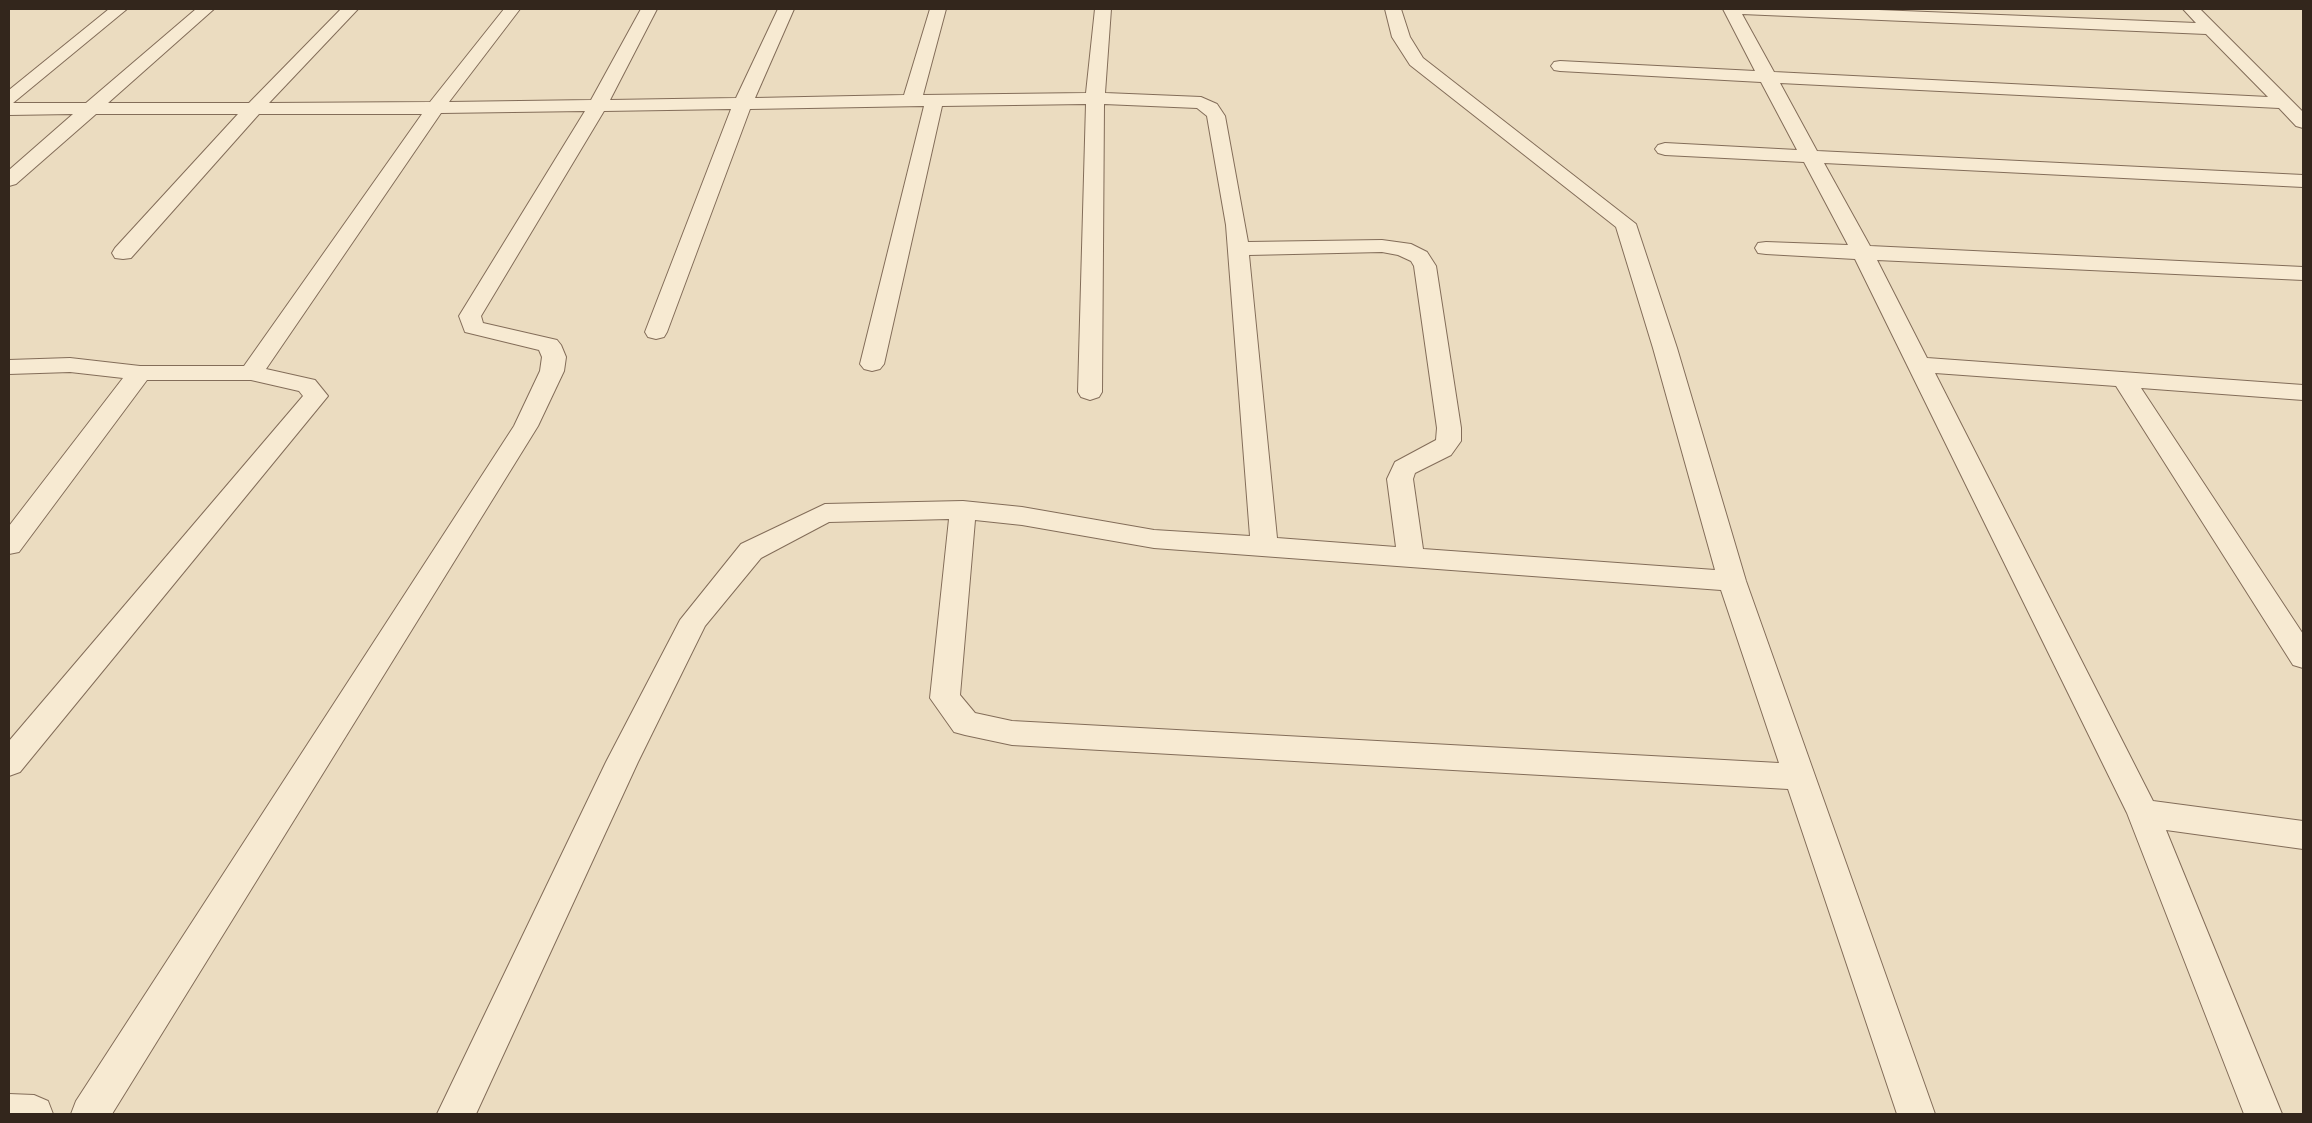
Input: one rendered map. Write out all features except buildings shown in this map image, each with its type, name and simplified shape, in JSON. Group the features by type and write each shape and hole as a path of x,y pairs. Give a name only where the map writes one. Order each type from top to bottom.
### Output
{"street":[{"path":"9,99 119,9"},
{"path":"9,180 206,9"},
{"path":"124,253 254,108 350,9"},
{"path":"252,373 435,108 512,9"},
{"path":"90,1114 526,426 552,371 554,357 549,345 473,327 470,316 598,105 649,9"},
{"path":"656,332 744,103 786,9"},
{"path":"912,101 938,9"},
{"path":"1090,392 1095,98 1103,9"},
{"path":"1393,9 1401,37 1416,61 1626,224 1665,348 1732,581 1916,1114"},
{"path":"1731,9 1862,252 2143,813 2263,1114"},
{"path":"1742,9 2212,29"},
{"path":"2191,9 2303,122"},
{"path":"1560,66 2284,103"},
{"path":"9,109 435,108 1095,98 1201,103 1210,108 1216,116 1236,225 1264,546"},
{"path":"872,364 934,101"},
{"path":"1665,149 2303,181"},
{"path":"1238,249 1382,246 1403,249 1420,257 1425,266 1450,428 1448,441 1442,449 1404,468 1400,479 1411,558"},
{"path":"1766,248 2303,273"},
{"path":"9,367 70,365 140,373 252,373 308,385 316,396 9,763"},
{"path":"1919,365 2303,392"},
{"path":"9,544 140,373"},
{"path":"2123,379 2303,657"},
{"path":"456,1114 622,762 694,620 751,551 825,513 963,510 1022,516 1154,539 1732,581"},
{"path":"963,510 944,698 965,723 1012,733 1801,777"},
{"path":"2143,813 2303,835"},
{"path":"9,1112 34,1114"}]}
